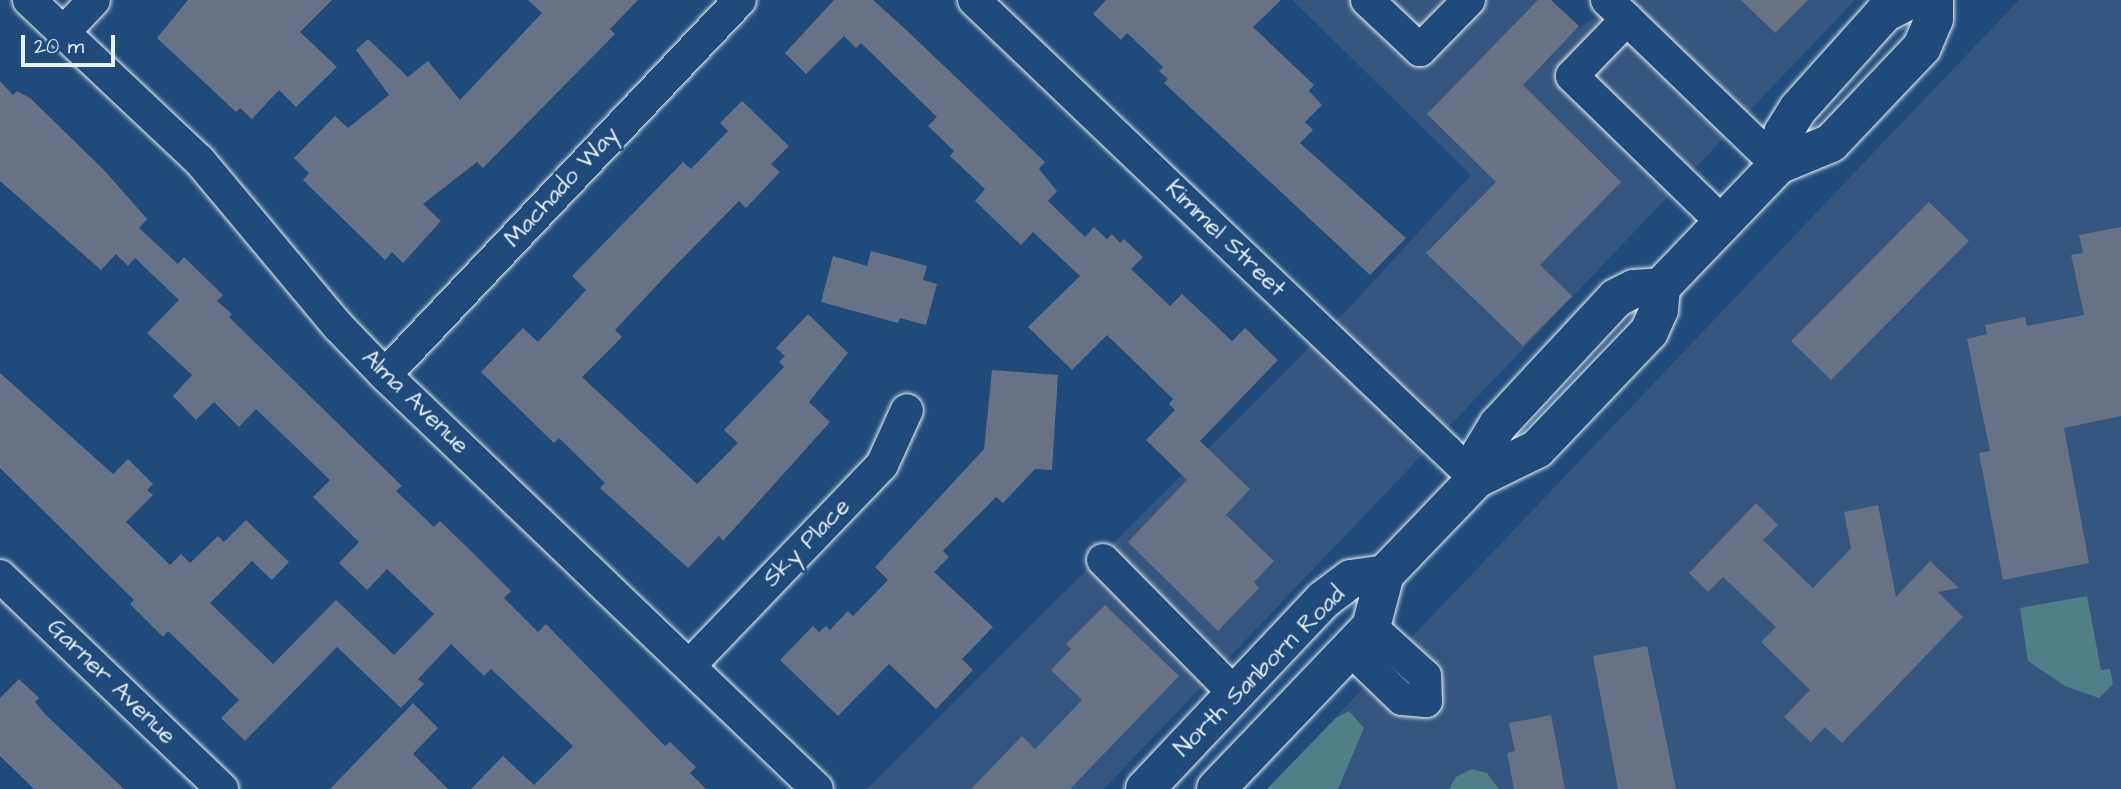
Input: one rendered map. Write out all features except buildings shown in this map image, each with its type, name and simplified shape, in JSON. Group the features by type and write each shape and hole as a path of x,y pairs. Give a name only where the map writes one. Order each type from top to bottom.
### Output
{"main road":[{"path":"1778,165 1783,133 1798,109 1884,13 1910,0"},
{"name":"North Sanborn Road","path":"1216,789 1360,638 1385,574 1476,479 1481,453 1498,425 1616,298 1634,289 1661,287 1778,165 1831,143 1922,47 1934,19 1934,0"},
{"name":"North Sanborn Road","path":"1145,789 1323,600 1351,579 1385,574"}],"street":[{"name":"Alma Avenue","path":"29,0 200,160 385,375 691,664 817,789"},
{"path":"63,33 94,0"},
{"name":"Machado Way","path":"385,375 740,0"},
{"name":"Kimmel Street","path":"974,0 1476,479"},
{"path":"1367,0 1420,50 1469,0"},
{"path":"1723,223 1572,76 1617,10 1778,165"},
{"name":"Sky Place","path":"691,664 882,465 907,410"},
{"path":"1103,560 1235,694"},
{"name":"Garner Avenue","path":"0,576 222,789"},
{"path":"1360,638 1402,699 1430,704"}],"shaded area":[{"path":"1292,0 1546,0 1577,29 1623,0 1855,0 1104,789 867,789 1350,307 1471,175"},
{"path":"2019,0 2121,0 2121,789 1267,789"}],"green space":[{"path":"2087,596 2101,670 2110,669 2113,684 2099,698 2065,686 2028,661 2020,608"},
{"path":"1349,711 1364,728 1338,789 1267,789 1336,718"},
{"path":"1472,769 1487,773 1499,789 1449,789 1456,777"}]}
